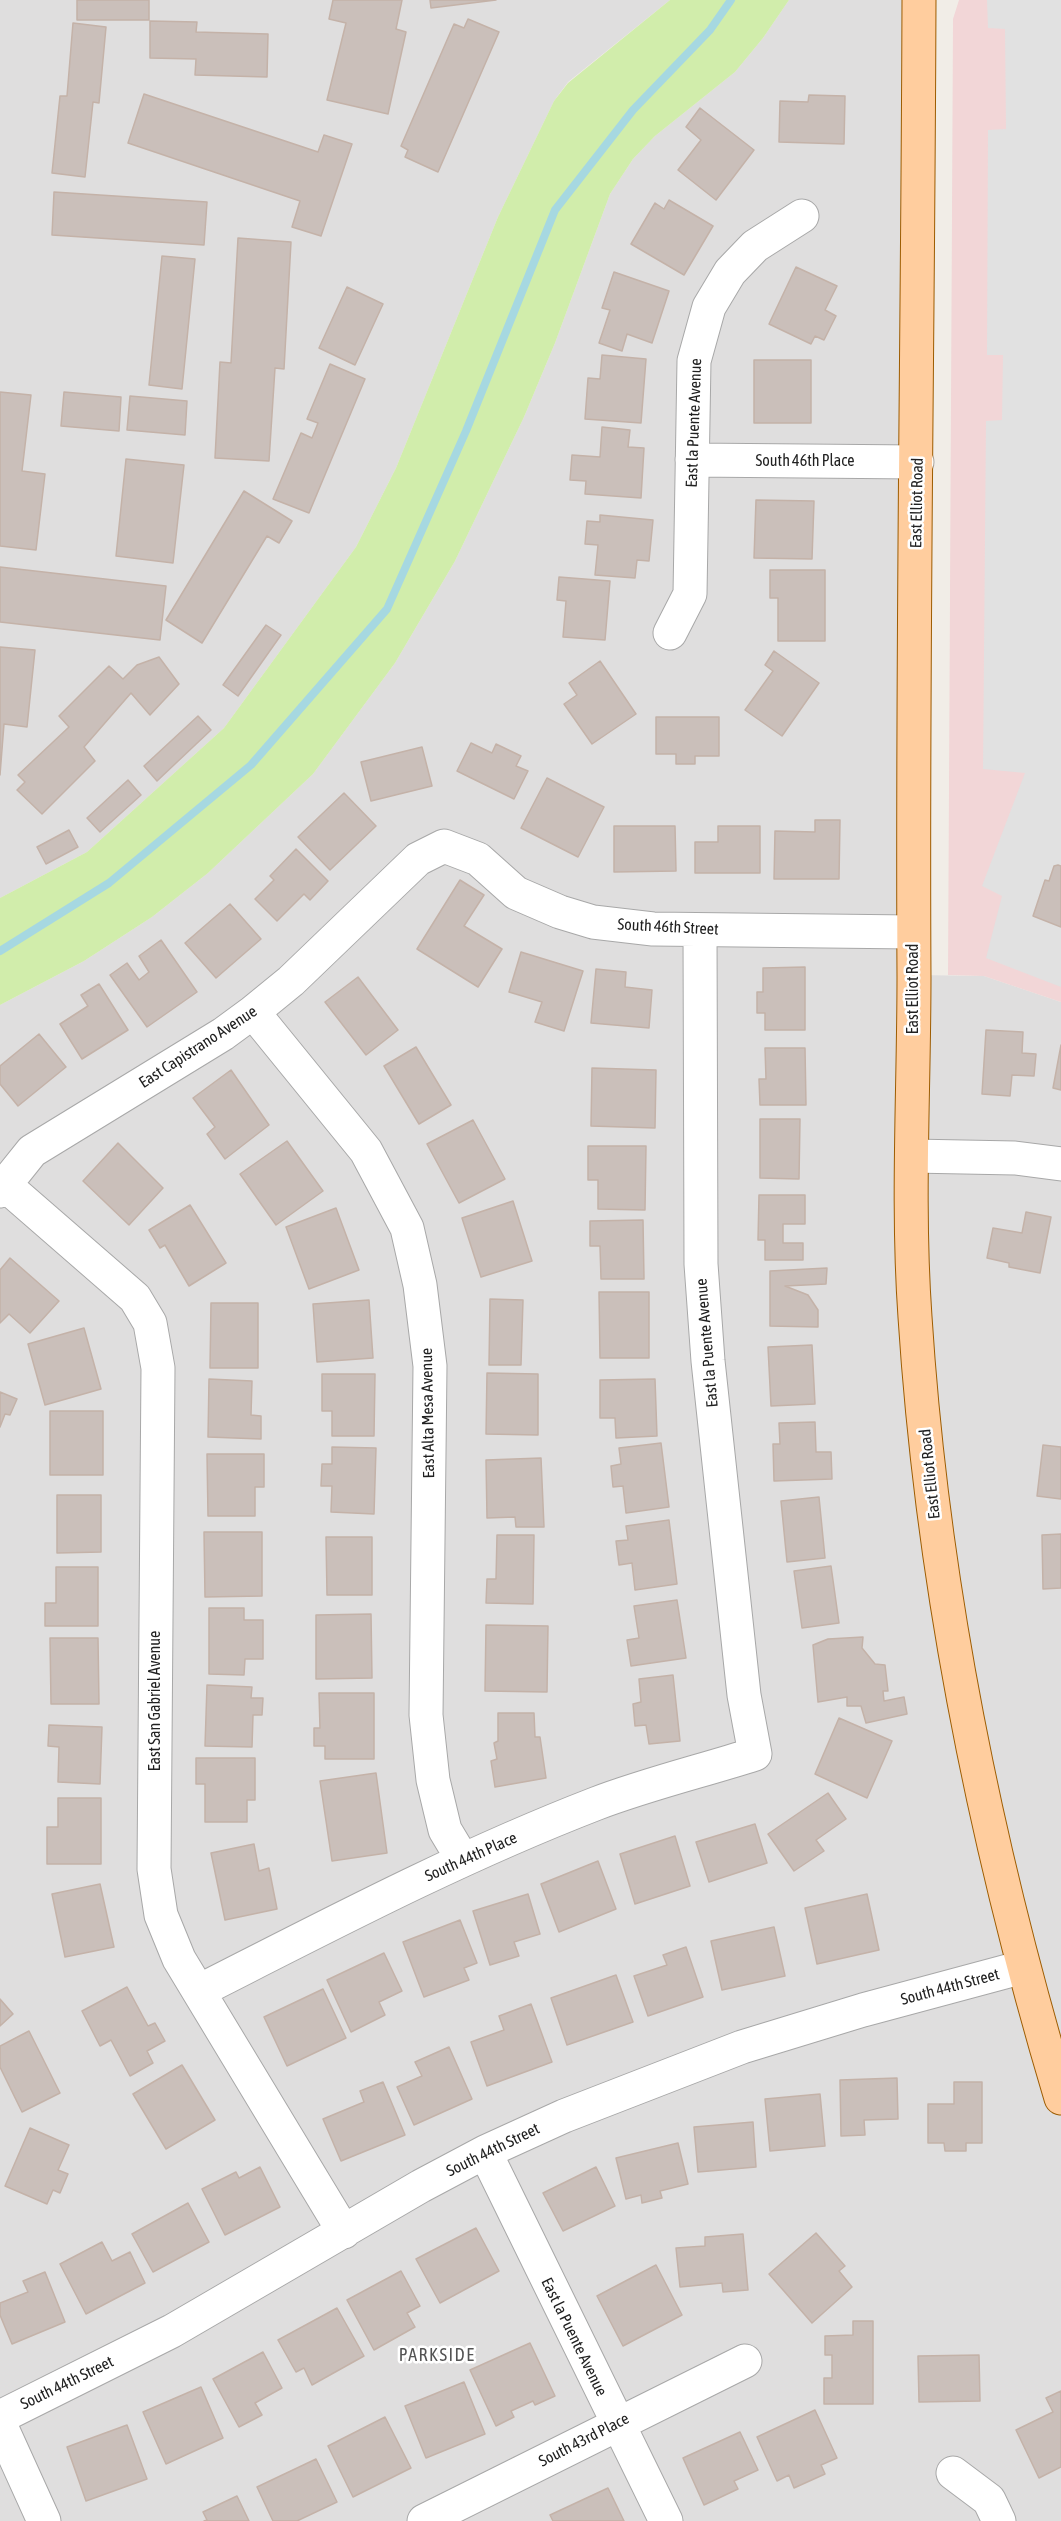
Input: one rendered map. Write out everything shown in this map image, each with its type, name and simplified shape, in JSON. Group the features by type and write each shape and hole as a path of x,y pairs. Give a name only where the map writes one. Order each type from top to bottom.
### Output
{"main road":[{"name":"East Elliot Road","path":"919,0 912,932 915,1314 937,1541 973,1748 1023,1967 1061,2098"}],"street":[{"name":"East la Puente Avenue","path":"670,633 690,594 694,361 709,307 730,272 755,246 802,216"},
{"name":"South 46th Place","path":"692,460 917,462"},
{"name":"South 46th Street","path":"444,846 478,859 516,893 560,912 603,923 653,930 912,932"},
{"name":"East Capistrano Avenue","path":"2,1188 32,1151 223,1034 253,1012 291,981 418,859 444,846"},
{"name":"East la Puente Avenue","path":"700,931 701,1264 708,1361 742,1683 755,1754"},
{"name":"East Alta Mesa Avenue","path":"253,1012 366,1151 407,1228 420,1285 430,1366 426,1715 433,1780 446,1830 463,1860"},
{"path":"912,1156 1015,1158 1061,1164"},
{"name":"East San Gabriel Avenue","path":"2,1188 135,1298 150,1323 158,1368 154,1869 161,1915 179,1959 344,2232"},
{"name":"South 44th Place","path":"199,1991 463,1860 597,1803 755,1754"},
{"name":"South 44th Street","path":"0,2417 171,2331 484,2152 564,2116 742,2046 1023,1967"},
{"name":"East la Puente Avenue","path":"484,2152 666,2521"},
{"name":"South 43rd Place","path":"424,2521 745,2361"},
{"path":"0,2424 44,2521"},
{"path":"953,2474 989,2500 999,2521"}],"shaded area":[{"path":"0,0 670,0 568,82 554,101 498,217 396,468 356,547 224,728 87,852 0,898"},
{"path":"789,0 919,0 914,975 984,976 1061,1002 1061,2521 0,2521 0,1005 84,961 152,917 208,873 313,774 395,663 455,561 524,417 555,343 610,194 633,159 655,136 735,72 763,38"},
{"path":"959,0 1061,0 1061,1002 984,976 948,975 953,19"},
{"path":"987,0 1061,0 1061,987 986,958 1002,896 982,886 1025,773 983,769 986,421 1002,420 1003,355 987,355 988,130 1006,129 1005,29 988,28"}],"green space":[{"path":"670,0 789,0 763,38 735,72 655,136 633,159 610,194 555,343 524,417 455,561 395,663 313,774 208,873 152,917 84,961 0,1005 0,898 87,852 224,728 356,547 396,468 498,217 554,101 568,83"}],"building":[{"path":"77,0 149,0 149,20 77,20"},
{"path":"333,0 402,0 396,29 406,32 388,114 327,100 346,23 329,19"},
{"path":"430,0 496,0 431,8"},
{"path":"468,19 499,32 438,172 405,157 408,150 401,146 454,24 464,28"},
{"path":"150,21 197,22 196,32 268,34 267,77 195,75 196,59 150,58"},
{"path":"73,23 106,27 99,103 93,102 85,177 52,173 60,96 67,96"},
{"path":"144,94 318,152 324,135 352,144 321,236 292,227 300,201 128,143"},
{"path":"809,95 845,96 844,144 779,142 780,101 808,102"},
{"path":"700,108 754,150 716,200 678,170 701,140 686,127"},
{"path":"54,192 207,202 204,245 52,235"},
{"path":"669,200 713,226 684,275 631,244 655,203 664,209"},
{"path":"238,238 291,242 284,369 275,368 269,461 215,458 220,362 231,363"},
{"path":"162,256 195,259 182,389 149,385"},
{"path":"796,267 837,286 825,310 836,316 824,340 815,336 811,344 769,324"},
{"path":"614,272 669,291 652,343 627,334 622,351 599,343 610,310 602,308"},
{"path":"347,287 383,304 355,365 319,348"},
{"path":"602,355 646,359 641,423 585,419 588,378 600,379"},
{"path":"754,360 811,360 811,423 754,423"},
{"path":"330,364 365,379 309,513 273,499 301,433 312,438 318,423 307,419"},
{"path":"0,392 31,395 22,471 45,474 36,550 0,546"},
{"path":"64,392 121,397 119,431 61,426"},
{"path":"130,396 187,401 185,435 127,430"},
{"path":"602,427 630,430 628,447 644,448 641,498 585,494 586,481 570,480 572,455 600,457"},
{"path":"126,459 184,465 173,563 116,556"},
{"path":"244,491 292,521 279,543 267,536 202,643 166,620"},
{"path":"756,500 814,501 812,559 754,558"},
{"path":"600,515 653,520 649,561 637,560 635,578 595,575 598,545 585,544 587,521 600,522"},
{"path":"0,567 166,586 160,640 0,622"},
{"path":"770,570 825,570 825,641 778,641 778,598 770,598"},
{"path":"559,577 610,581 605,640 563,637 566,601 557,600"},
{"path":"266,625 281,635 238,696 223,685"},
{"path":"0,647 35,650 27,727 4,724 0,775"},
{"path":"774,651 819,683 782,736 745,710 773,671 765,665"},
{"path":"159,657 179,684 150,715 131,693 84,747 95,761 42,814 17,790 25,782 18,775 69,727 59,716 109,666 123,679 137,665"},
{"path":"600,661 636,714 592,744 564,704 577,695 569,683"},
{"path":"198,716 211,730 157,781 144,766"},
{"path":"656,717 719,717 719,756 695,756 695,764 676,764 676,754 656,754"},
{"path":"471,743 492,753 496,744 521,756 516,766 528,771 514,799 457,771"},
{"path":"422,747 432,786 371,801 361,762"},
{"path":"547,778 604,807 578,857 521,828"},
{"path":"128,780 141,795 100,832 87,818"},
{"path":"344,793 376,826 330,870 298,837"},
{"path":"815,820 840,820 839,879 774,879 775,831 815,832"},
{"path":"614,826 675,826 676,871 614,872"},
{"path":"718,826 760,826 760,873 695,873 695,842 718,842"},
{"path":"69,830 78,847 46,864 37,847"},
{"path":"296,849 328,881 310,900 304,894 277,921 255,899 274,880 270,876"},
{"path":"1054,866 1061,866 1061,927 1033,916 1045,880 1049,881"},
{"path":"460,880 484,895 464,926 502,949 478,987 417,949"},
{"path":"230,904 261,939 216,978 185,943"},
{"path":"161,940 197,992 147,1027 110,975 127,963 139,980 149,972 139,956"},
{"path":"521,952 583,971 564,1031 535,1022 542,1002 509,992"},
{"path":"805,967 805,1030 765,1030 765,1013 757,1013 757,992 763,992 763,968"},
{"path":"596,969 626,972 625,987 652,990 649,1028 591,1023"},
{"path":"358,977 398,1030 366,1055 325,1002"},
{"path":"99,984 128,1030 82,1059 60,1024 88,1006 81,995"},
{"path":"986,1030 1023,1032 1022,1053 1036,1054 1034,1076 1012,1075 1010,1096 982,1094"},
{"path":"39,1034 66,1067 18,1106 0,1084 0,1066"},
{"path":"1061,1045 1061,1090 1053,1088"},
{"path":"416,1047 451,1105 419,1124 384,1066"},
{"path":"765,1048 805,1048 806,1105 760,1105 759,1079 766,1079"},
{"path":"592,1068 656,1070 655,1128 591,1126"},
{"path":"231,1070 269,1125 225,1159 207,1134 215,1127 193,1098"},
{"path":"760,1119 800,1119 799,1179 760,1178"},
{"path":"473,1120 505,1179 459,1203 427,1144"},
{"path":"287,1141 323,1191 276,1225 240,1174"},
{"path":"118,1143 163,1188 129,1225 83,1181"},
{"path":"588,1146 646,1146 645,1210 598,1209 598,1180 588,1180"},
{"path":"759,1195 805,1195 805,1224 783,1224 783,1243 803,1243 803,1260 765,1260 765,1240 758,1240"},
{"path":"513,1201 532,1261 481,1277 462,1218"},
{"path":"190,1205 226,1263 189,1286 165,1245 160,1248 149,1230"},
{"path":"336,1208 359,1270 309,1289 286,1227"},
{"path":"1026,1212 1051,1217 1040,1273 1009,1267 1009,1263 987,1258 993,1228 1022,1233"},
{"path":"643,1220 644,1279 601,1279 600,1246 590,1246 590,1221"},
{"path":"10,1258 59,1301 30,1333 9,1314 0,1323 0,1270"},
{"path":"827,1268 826,1284 785,1286 808,1295 818,1310 818,1327 770,1326 770,1271"},
{"path":"599,1292 649,1292 649,1358 600,1358"},
{"path":"490,1299 523,1300 521,1365 489,1365"},
{"path":"369,1300 373,1358 317,1362 313,1304"},
{"path":"211,1303 258,1303 258,1368 210,1368"},
{"path":"84,1328 101,1389 45,1405 28,1344"},
{"path":"812,1345 815,1404 771,1406 768,1347"},
{"path":"487,1373 538,1374 538,1435 486,1434"},
{"path":"322,1374 375,1374 374,1436 332,1436 332,1411 322,1411"},
{"path":"209,1379 252,1381 251,1415 261,1416 261,1439 208,1437"},
{"path":"655,1379 657,1436 616,1438 615,1418 600,1418 600,1380"},
{"path":"0,1392 17,1399 10,1415 5,1414 0,1427"},
{"path":"50,1411 103,1411 103,1475 50,1475"},
{"path":"815,1422 816,1452 831,1452 832,1479 774,1481 773,1444 780,1444 779,1423"},
{"path":"661,1443 669,1507 626,1513 623,1486 613,1487 611,1466 621,1464 619,1448"},
{"path":"1043,1445 1061,1447 1061,1499 1037,1496"},
{"path":"332,1447 376,1448 374,1514 331,1512 332,1486 321,1486 322,1464 332,1464"},
{"path":"207,1454 264,1454 264,1487 255,1487 255,1516 208,1516"},
{"path":"541,1458 544,1527 516,1527 515,1517 487,1518 486,1460"},
{"path":"57,1495 101,1495 101,1552 57,1553"},
{"path":"819,1497 825,1558 787,1562 781,1501"},
{"path":"669,1520 677,1584 635,1590 632,1563 619,1565 616,1541 628,1540 626,1526"},
{"path":"204,1532 262,1532 262,1596 205,1597"},
{"path":"1061,1534 1061,1588 1043,1589 1042,1535"},
{"path":"497,1535 534,1535 533,1604 486,1603 487,1579 496,1579"},
{"path":"326,1537 372,1537 372,1595 327,1595"},
{"path":"831,1566 839,1623 802,1628 794,1571"},
{"path":"56,1567 98,1567 98,1626 45,1626 45,1603 56,1603"},
{"path":"677,1600 686,1658 631,1666 627,1640 639,1638 634,1606"},
{"path":"209,1608 244,1608 244,1620 263,1620 263,1659 245,1659 244,1675 209,1674"},
{"path":"371,1614 372,1678 316,1679 316,1615"},
{"path":"486,1625 548,1626 547,1692 485,1691"},
{"path":"863,1637 862,1648 875,1664 885,1665 888,1691 883,1691 884,1701 904,1697 907,1714 866,1723 861,1706 847,1706 847,1697 818,1702 813,1645 828,1639"},
{"path":"50,1638 98,1638 99,1704 51,1704"},
{"path":"673,1675 680,1741 649,1744 646,1725 635,1726 633,1704 641,1702 639,1679"},
{"path":"207,1685 252,1687 251,1698 263,1698 262,1715 253,1715 252,1747 205,1746"},
{"path":"319,1693 374,1693 374,1759 325,1759 325,1746 314,1746 314,1728 320,1728"},
{"path":"498,1713 534,1713 535,1737 540,1737 546,1778 495,1787 491,1761 497,1759 494,1743 498,1741"},
{"path":"839,1718 892,1741 867,1798 815,1774"},
{"path":"49,1725 102,1727 100,1784 58,1782 59,1747 48,1746"},
{"path":"196,1758 255,1758 255,1800 247,1800 247,1822 205,1822 205,1784 196,1784"},
{"path":"376,1773 387,1853 332,1861 320,1781"},
{"path":"828,1793 846,1819 816,1840 824,1851 794,1871 768,1834"},
{"path":"58,1798 101,1798 101,1864 47,1864 47,1827 58,1827"},
{"path":"755,1824 767,1863 709,1882 696,1842"},
{"path":"675,1836 690,1886 635,1904 620,1854"},
{"path":"254,1844 259,1871 269,1868 277,1909 225,1920 211,1853"},
{"path":"598,1861 616,1909 559,1932 541,1884"},
{"path":"100,1884 114,1947 65,1957 52,1894"},
{"path":"528,1894 540,1934 514,1942 519,1956 490,1965 473,1911"},
{"path":"867,1894 879,1950 817,1964 805,1908"},
{"path":"460,1920 477,1963 464,1968 469,1980 424,1997 403,1942"},
{"path":"774,1927 785,1976 722,1990 711,1941"},
{"path":"686,1947 703,1997 648,2016 634,1976 667,1965 663,1955"},
{"path":"384,1953 402,1991 379,2002 385,2015 351,2032 327,1980"},
{"path":"616,1975 633,2022 567,2045 551,1998"},
{"path":"127,1987 148,2026 155,2023 165,2041 147,2051 153,2063 130,2076 111,2040 100,2046 82,2011"},
{"path":"323,1989 346,2038 287,2066 264,2017"},
{"path":"0,1999 13,2014 0,2026"},
{"path":"531,2004 552,2062 487,2086 471,2042 504,2030 499,2016"},
{"path":"29,2031 60,2093 22,2112 0,2067 0,2046"},
{"path":"449,2047 472,2099 414,2125 397,2087 422,2076 415,2062"},
{"path":"182,2065 215,2120 166,2149 133,2094"},
{"path":"897,2078 898,2119 864,2120 865,2135 841,2136 840,2080"},
{"path":"383,2082 405,2135 341,2161 323,2119 364,2102 360,2091"},
{"path":"954,2082 982,2082 982,2143 966,2143 966,2151 945,2151 944,2143 928,2143 928,2104 954,2104"},
{"path":"820,2094 825,2146 770,2151 765,2099"},
{"path":"753,2122 756,2167 698,2172 694,2127"},
{"path":"30,2128 69,2145 58,2170 68,2174 60,2193 53,2190 47,2204 5,2186"},
{"path":"678,2143 688,2184 660,2191 662,2198 642,2203 641,2195 626,2199 616,2158"},
{"path":"260,2167 280,2207 225,2235 202,2189 236,2172 239,2178"},
{"path":"596,2167 615,2206 563,2231 543,2193"},
{"path":"188,2203 209,2242 153,2272 132,2234"},
{"path":"476,2228 499,2271 440,2303 416,2259"},
{"path":"816,2233 845,2266 839,2271 852,2287 812,2323 769,2274"},
{"path":"743,2234 748,2290 723,2292 722,2283 680,2287 676,2248 705,2246 705,2237"},
{"path":"102,2242 112,2261 130,2252 145,2283 86,2314 60,2264"},
{"path":"656,2265 682,2315 623,2346 597,2296"},
{"path":"401,2271 420,2306 407,2313 415,2327 374,2350 347,2300"},
{"path":"45,2272 65,2322 12,2344 0,2315 0,2303 28,2292 23,2281"},
{"path":"337,2308 364,2356 312,2385 304,2368 296,2372 278,2340"},
{"path":"853,2321 873,2321 873,2404 824,2404 824,2378 832,2378 832,2355 825,2355 825,2336 853,2335"},
{"path":"530,2343 555,2396 535,2405 533,2401 511,2411 514,2417 496,2426 470,2370"},
{"path":"263,2352 282,2388 255,2403 262,2415 239,2427 213,2379"},
{"path":"979,2355 980,2401 919,2402 918,2356"},
{"path":"464,2382 485,2434 426,2458 405,2406"},
{"path":"201,2387 223,2438 166,2464 143,2412"},
{"path":"1061,2391 1061,2467 1039,2478 1016,2430 1053,2412 1046,2398"},
{"path":"815,2410 837,2458 821,2465 825,2474 794,2488 789,2475 777,2481 757,2437"},
{"path":"385,2417 411,2468 353,2497 328,2446"},
{"path":"127,2425 147,2479 86,2501 67,2447"},
{"path":"740,2432 758,2470 734,2481 738,2489 704,2505 683,2458"},
{"path":"316,2459 337,2502 297,2521 273,2521 257,2487"},
{"path":"608,2488 624,2521 553,2521 550,2515"},
{"path":"237,2496 249,2521 204,2521 207,2520 203,2512"}],"waterway":[{"path":"0,951 109,883 251,765 387,609 466,431 555,210 633,110 710,30 731,0"}],"district":[{"name":"PARKSIDE","path":"437,2355"}]}
